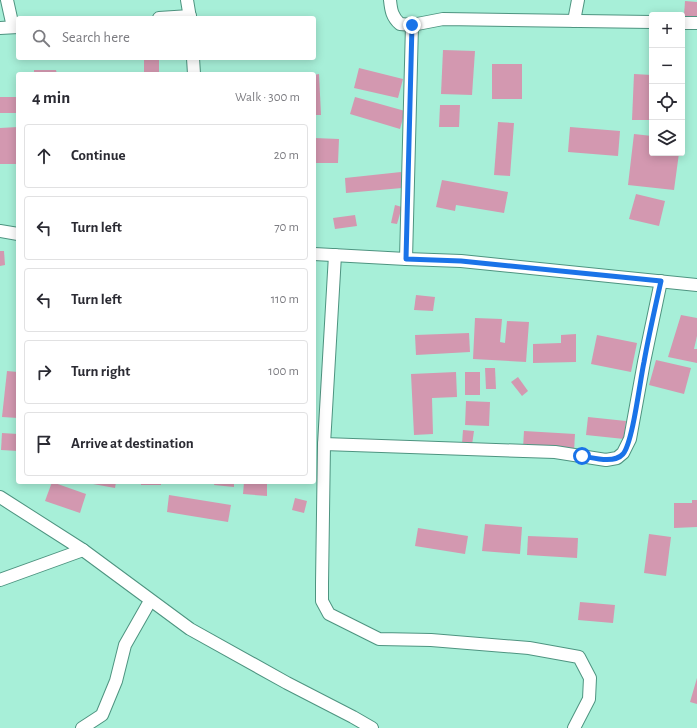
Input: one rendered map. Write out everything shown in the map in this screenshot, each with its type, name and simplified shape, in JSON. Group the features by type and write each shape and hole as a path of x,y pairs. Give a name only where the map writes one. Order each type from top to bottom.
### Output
{"street":[{"path":"0,28 16,27 7,0"},
{"path":"187,0 190,16"},
{"path":"390,0 394,19 400,24 412,25 443,19 649,22"},
{"path":"574,21 578,0"},
{"path":"685,23 697,23"},
{"path":"406,259 412,25"},
{"path":"193,60 194,72"},
{"path":"0,231 16,234"},
{"path":"316,254 461,261 697,285"},
{"path":"335,255 319,423 324,444 322,601 329,614 379,640 431,640 529,648 580,657 590,678 589,699 574,728"},
{"path":"324,444 555,452 606,460 617,458 624,453 630,439 661,281"},
{"path":"0,497 83,550 150,601 190,629 288,683 352,722 372,728"},
{"path":"0,580 83,550"},
{"path":"82,728 102,715 116,680 125,645 150,601"}],"building":[{"path":"685,1 697,2 697,17 685,16"},
{"path":"443,50 475,51 472,95 441,94"},
{"path":"144,60 159,60 159,72 144,72"},
{"path":"492,64 522,64 522,99 492,99"},
{"path":"359,68 403,79 398,98 354,88"},
{"path":"34,70 56,70 56,72 34,72"},
{"path":"319,74 321,115 316,115 316,75"},
{"path":"634,74 649,75 649,120 632,120"},
{"path":"0,97 16,97 16,113 0,113"},
{"path":"355,97 405,111 400,129 350,114"},
{"path":"440,105 460,105 459,127 439,127"},
{"path":"498,122 514,123 510,176 494,175"},
{"path":"16,127 16,164 0,164 0,128"},
{"path":"570,127 620,131 618,156 568,152"},
{"path":"634,134 649,136 649,156 679,156 674,190 628,185"},
{"path":"316,138 339,139 338,163 316,163"},
{"path":"401,172 402,188 346,193 345,178"},
{"path":"442,180 508,192 504,213 456,205 455,211 436,207"},
{"path":"636,194 665,201 659,226 629,219"},
{"path":"395,205 402,207 397,224 391,223"},
{"path":"355,215 357,226 335,229 333,218"},
{"path":"0,251 4,251 5,265 0,266"},
{"path":"416,295 435,297 433,311 414,310"},
{"path":"681,315 697,318 697,336 694,349 697,349 697,363 668,357"},
{"path":"475,318 502,319 500,342 505,343 507,321 529,322 526,362 473,359"},
{"path":"469,333 470,352 416,355 415,335"},
{"path":"576,334 576,362 533,363 533,344 561,343 561,335"},
{"path":"597,335 637,343 631,372 591,364"},
{"path":"656,360 691,368 684,394 649,385"},
{"path":"485,368 495,368 496,389 486,389"},
{"path":"7,371 16,372 16,418 2,417"},
{"path":"456,372 457,397 432,398 433,434 414,435 411,374"},
{"path":"465,372 480,372 480,395 465,395"},
{"path":"518,377 528,391 522,396 511,382"},
{"path":"466,401 490,402 489,426 465,425"},
{"path":"588,417 626,421 624,439 586,435"},
{"path":"463,430 474,431 472,445 462,444"},
{"path":"524,431 575,434 574,451 523,448"},
{"path":"2,433 16,434 16,451 1,450"},
{"path":"51,484 58,484 86,494 80,513 45,501"},
{"path":"93,484 116,484 115,488"},
{"path":"141,484 161,484 161,485"},
{"path":"234,484 234,487 214,485"},
{"path":"244,484 267,484 267,496 243,494"},
{"path":"169,495 231,505 228,522 167,512"},
{"path":"295,498 307,501 304,513 292,510"},
{"path":"692,500 697,500 697,527 674,528 674,503 692,503"},
{"path":"485,524 522,527 520,554 482,551"},
{"path":"418,528 468,536 465,554 415,546"},
{"path":"649,534 671,537 666,576 644,573"},
{"path":"528,536 578,538 577,558 527,555"},
{"path":"580,602 615,605 613,623 578,620"},
{"path":"697,678 697,704 690,702"}],"route":[{"path":"412,25 406,259 461,261 661,281 630,439 624,453 617,458 606,460 582,456"}]}
